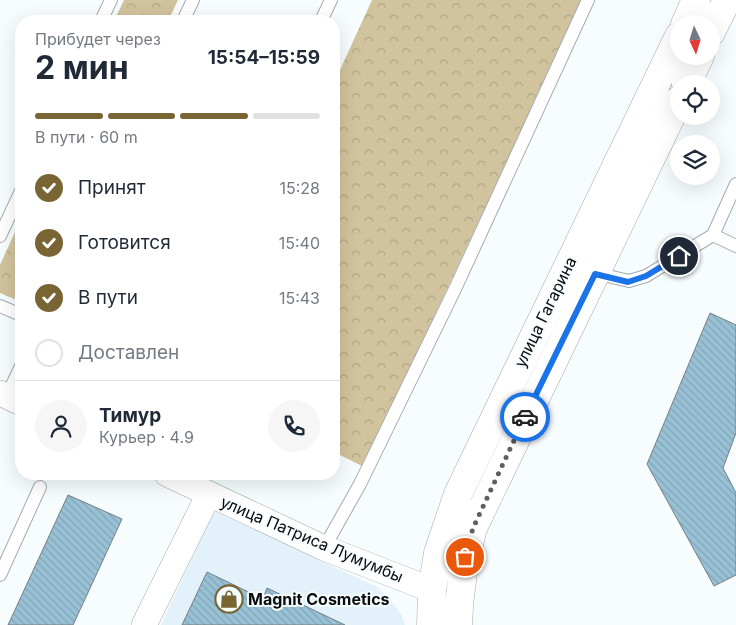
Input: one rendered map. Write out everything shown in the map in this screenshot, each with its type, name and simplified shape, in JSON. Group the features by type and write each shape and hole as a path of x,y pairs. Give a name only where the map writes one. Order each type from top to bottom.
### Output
{"main road":[{"path":"689,15 696,0"},
{"path":"720,15 727,0"},
{"name":"улица Гагарина","path":"431,625 432,590 438,553 458,494 670,55"},
{"name":"улица Гагарина","path":"458,625 458,598 465,557 473,528 670,119"},
{"name":"улица Патриса Лумумбы","path":"432,590 458,598"}],"street":[{"name":"улица Патриса Лумумбы","path":"180,480 324,548 432,590"},
{"path":"144,625 209,494"}],"lane":[{"path":"104,15 111,0"},
{"path":"186,15 193,0"},
{"path":"324,15 331,0"},
{"path":"324,548 360,484 455,289 588,0"},
{"path":"595,274 628,282 646,276 713,235 736,184"},
{"path":"0,236 15,204"},
{"path":"713,235 736,246"},
{"path":"0,306 15,312"},
{"path":"9,397 15,382"},
{"path":"0,575 40,487"}],"shaded area":[{"path":"214,511 377,587 396,607 405,625 161,625"}],"green space":[{"path":"124,0 178,0 171,15 117,15"},
{"path":"372,0 582,0 364,467 340,455 340,70"},
{"path":"15,232 15,299 0,293 0,265"}],"building":[{"path":"710,313 736,325 736,433 723,468 736,493 736,575 714,586 647,464"},
{"path":"68,495 122,519 73,625 8,625"},
{"path":"207,572 263,599 267,588 345,625 182,625"}],"way so far":[{"path":"465,557 473,528 525,417"}],"place":[{"name":"Magnit Cosmetics","path":"229,599"}],"route":[{"path":"525,417 595,274 628,282 646,276 679,256"}]}
